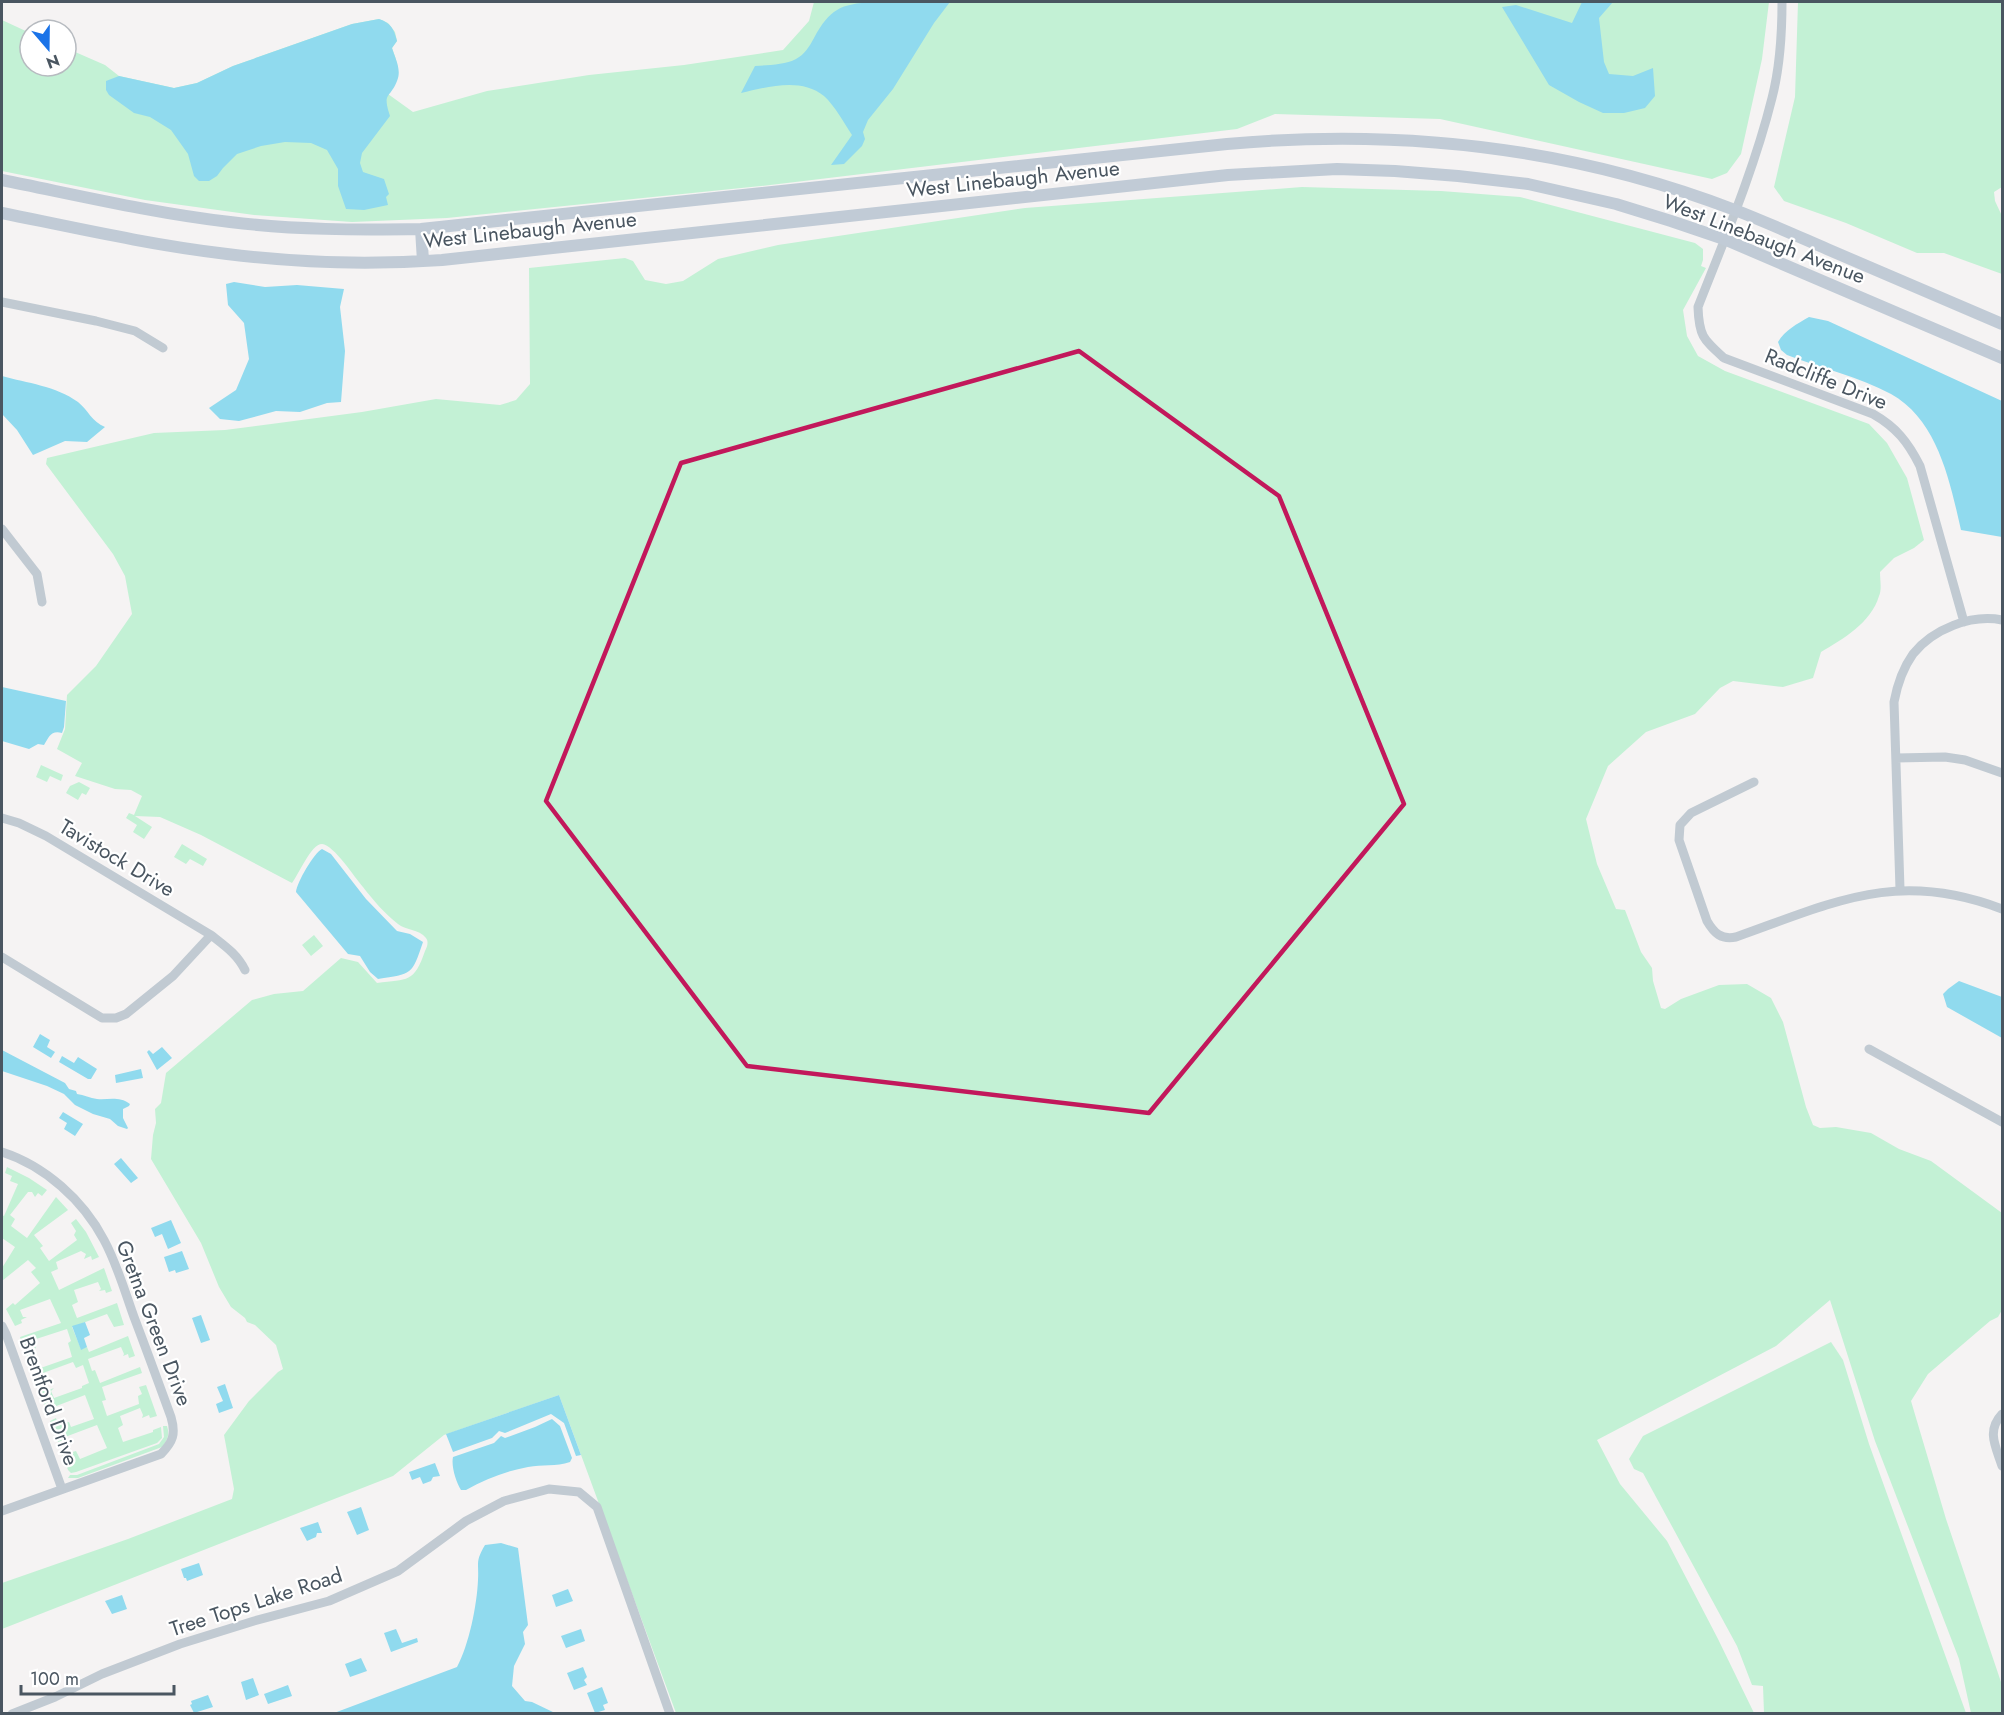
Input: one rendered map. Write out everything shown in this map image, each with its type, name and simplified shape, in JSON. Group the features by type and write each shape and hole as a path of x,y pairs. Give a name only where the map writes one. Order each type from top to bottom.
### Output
{"main road":[{"name":"West Linebaugh Avenue","path":"2,180 172,214 230,222 339,230 421,229 1238,143 1332,138 1396,139 1471,145 1536,155 1623,174 1735,210 2002,324"},
{"name":"West Linebaugh Avenue","path":"2,213 226,254 349,262 423,261 1228,175 1337,169 1458,176 1528,184 1616,204 1671,220 1724,239 2002,358"},
{"path":"421,229 423,261"}],"street":[{"name":"Radcliffe Drive","path":"1782,2 1781,41 1773,96 1748,180 1698,307 1698,325 1705,341 1724,358 1873,414 1902,435 1920,466 1964,622"},
{"path":"2,302 135,331 163,348"},
{"path":"2,529 37,574 42,602"},
{"path":"1900,889 1894,702 1898,684 1913,654 1945,629 1964,622 1986,619 2002,620"},
{"path":"1896,758 1945,757 1965,760 2002,773"},
{"path":"1754,782 1691,813 1680,825 1679,840 1707,921 1713,931 1721,937 1729,938 1844,898 1900,889 1963,895 2002,909"},
{"name":"Tavistock Drive","path":"2,818 19,823 46,836 211,935 231,949 245,970"},
{"path":"2,957 102,1018 116,1018 126,1014 173,976 211,935"},
{"path":"1869,1049 2002,1122"},
{"name":"Gretna Green Drive","path":"2,1152 25,1161 42,1172 74,1199 93,1221 105,1241 122,1282 174,1434 171,1444 161,1454 2,1511"},
{"name":"Brentford Drive","path":"2,1326 62,1490"},
{"path":"2002,1414 1994,1425 1993,1440 2002,1466"},
{"name":"Tree Tops Lake Road","path":"12,1713 55,1697 102,1674 180,1644 329,1601 398,1570 466,1521 485,1511 504,1502 549,1489 579,1492 597,1507 670,1713"}],"highlighted area":[{"path":"1079,351 1279,496 1404,804 1149,1113 747,1066 546,801 681,463"}],"green space":[{"path":"814,2 1769,2 1762,59 1741,154 1727,173 1712,179 1440,119 1275,114 1237,129 761,186 447,218 352,222 254,215 145,200 2,171 2,20 18,27 18,78 78,78 78,53 105,65 119,76 174,88 197,83 233,66 352,24 379,19 388,23 395,32 397,41 392,48 398,72 388,94 413,112 487,91 589,75 684,65 783,50 809,21"},
{"path":"1798,2 2002,2 2002,187 1994,192 1995,201 2002,216 2002,274 1944,253 1917,253 1846,223 1784,201 1774,187 1795,97"},
{"path":"1302,187 1441,191 1520,197 1695,243 1703,249 1701,266 1706,268 1683,310 1687,336 1698,356 1725,371 1869,424 1887,443 1907,478 1924,540 1894,558 1880,572 1880,594 1870,614 1855,629 1821,652 1813,678 1783,687 1733,681 1720,688 1695,714 1646,732 1608,766 1586,819 1597,864 1616,909 1625,910 1641,952 1652,968 1653,981 1661,1008 1665,1009 1681,999 1719,985 1747,984 1771,998 1783,1022 1813,1125 1820,1128 1836,1127 1871,1133 1899,1149 1931,1161 2002,1213 2002,1310 1998,1317 1990,1321 1928,1374 1911,1401 1946,1519 2002,1685 2002,1713 1971,1713 1959,1659 1875,1441 1830,1300 1776,1346 1597,1440 1620,1484 1667,1541 1754,1713 676,1713 559,1395 444,1435 393,1476 2,1629 2,1583 128,1539 232,1499 234,1489 224,1435 249,1401 283,1369 276,1345 231,1307 219,1287 201,1243 151,1159 156,1123 155,1109 161,1103 166,1073 252,1000 274,994 303,991 341,958 358,962 377,983 403,980 417,969 428,943 423,935 401,926 388,916 327,846 322,844 314,849 292,883 201,835 160,817 135,816 152,827 144,839 133,832 137,825 126,818 129,813 134,815 142,796 131,790 115,789 75,776 82,763 57,749 65,729 67,695 96,666 132,614 125,576 113,554 46,464 47,458 154,433 225,430 362,412 436,399 500,405 516,400 530,384 529,268 625,258 633,261 645,280 666,284 683,281 718,259 778,245 1025,208"},
{"path":"41,765 63,775 61,781 50,776 47,782 36,777"},
{"path":"79,782 90,788 86,795 82,793 78,800 66,793 70,786"},
{"path":"182,844 207,859 203,866 190,859 186,864 174,857"},
{"path":"314,935 323,946 311,956 302,945"},
{"path":"7,1167 47,1190 42,1196 38,1193 35,1197 32,1192 28,1192 10,1215 15,1219 11,1226 27,1238 56,1197 68,1210 34,1235 43,1246 40,1248 49,1261 77,1240 74,1235 76,1231 71,1223 76,1219 86,1232 99,1257 92,1260 91,1256 84,1259 86,1254 81,1251 56,1262 58,1269 51,1272 59,1290 104,1268 112,1291 106,1293 105,1290 99,1291 101,1289 98,1282 74,1290 78,1302 72,1305 77,1318 117,1303 124,1325 114,1327 107,1314 72,1327 81,1349 87,1347 89,1352 128,1336 135,1356 129,1358 128,1354 123,1356 121,1347 88,1359 100,1383 140,1367 142,1373 102,1387 106,1400 102,1401 107,1416 139,1404 138,1396 142,1394 139,1387 146,1385 157,1416 150,1418 149,1415 142,1418 140,1408 120,1416 123,1425 118,1428 123,1442 161,1427 162,1438 157,1443 76,1472 71,1473 68,1470 60,1449 66,1447 69,1453 76,1451 80,1459 107,1448 97,1425 58,1442 50,1421 56,1418 58,1424 69,1422 71,1427 94,1419 85,1395 46,1410 38,1389 44,1388 46,1391 54,1388 51,1391 54,1398 82,1388 89,1383 83,1365 76,1368 73,1362 34,1378 32,1371 72,1357 68,1343 71,1341 67,1329 33,1340 36,1348 31,1350 34,1357 28,1359 20,1337 61,1323 50,1299 20,1310 23,1317 27,1317 15,1326 6,1309 13,1303 15,1305 40,1283 31,1272 36,1268 28,1260 2,1281 2,1268 15,1247 2,1238 2,1215 4,1216 18,1184 10,1181 12,1176 5,1173"},
{"path":"1831,1342 1843,1360 1869,1444 1966,1713 1764,1713 1763,1686 1752,1685 1737,1646 1643,1473 1634,1469 1629,1459 1643,1436"},
{"path":"163,1426 167,1426 168,1432 167,1440 162,1447 78,1478 68,1478 70,1475 77,1475 159,1444 164,1437"}],"water":[{"path":"950,2 934,23 893,89 868,120 863,132 865,139 862,146 844,164 831,165 852,135 824,96 815,90 794,85 773,86 741,93 755,66 782,64 796,59 806,50 831,14 852,4"},
{"path":"1582,2 1613,2 1599,18 1604,62 1609,74 1633,76 1653,68 1655,96 1645,108 1624,113 1603,113 1549,85 1502,7 1516,5 1572,23"},
{"path":"379,19 389,25 396,37 397,41 392,48 399,73 387,99 390,116 362,153 360,163 363,172 384,179 389,194 386,197 388,205 364,210 346,209 338,186 338,169 327,150 311,143 285,142 261,146 237,154 217,176 209,181 199,181 194,176 188,154 171,130 150,117 134,113 109,95 106,90 106,81 119,76 174,88 197,83 233,66 352,24"},
{"path":"234,282 265,287 297,285 344,289 340,307 345,351 341,402 327,403 300,412 276,411 239,421 220,419 209,408 236,390 249,359 244,323 228,305 226,284"},
{"path":"1809,317 1828,321 2002,401 2002,537 1961,530 1952,492 1939,454 1920,419 1907,405 1879,388 1787,355 1781,350 1778,342 1784,334"},
{"path":"2,376 60,392 78,402 105,427 87,442 65,441 33,455 17,430 2,414"},
{"path":"2,687 66,701 62,733 53,733 44,745 38,744 29,749 2,741"},
{"path":"322,849 331,854 366,899 397,931 410,934 423,942 416,961 409,971 398,976 378,979 370,972 360,956 348,954 296,892 306,868"},
{"path":"1959,981 2002,997 2002,1038 1947,1007 1943,994"},
{"path":"40,1034 50,1040 47,1047 55,1052 51,1058 33,1047"},
{"path":"162,1047 172,1058 157,1070 147,1052 149,1050 153,1054"},
{"path":"2,1050 65,1083 77,1094 97,1099 118,1099 130,1104 123,1109 123,1118 128,1128 118,1126 110,1119 75,1105 64,1094 47,1086 2,1071"},
{"path":"62,1056 74,1063 78,1057 97,1069 91,1079 88,1079 59,1062"},
{"path":"141,1069 143,1078 116,1083 115,1075"},
{"path":"63,1112 83,1124 75,1136 64,1129 67,1123 59,1118"},
{"path":"121,1158 138,1178 131,1183 114,1164"},
{"path":"171,1220 181,1243 168,1249 162,1234 155,1237 151,1228"},
{"path":"182,1251 189,1269 176,1273 175,1270 169,1272 164,1257"},
{"path":"201,1315 210,1340 201,1343 192,1318"},
{"path":"85,1322 90,1335 84,1338 87,1347 81,1350 72,1326"},
{"path":"225,1384 233,1408 219,1413 216,1404 223,1401 217,1387"},
{"path":"559,1395 581,1455 576,1456 564,1423 551,1414 505,1433 499,1431 492,1438 453,1452 446,1434"},
{"path":"552,1419 560,1426 572,1458 570,1462 512,1471 461,1490 454,1474 453,1457 494,1443 501,1436 505,1438"},
{"path":"435,1463 440,1476 433,1477 431,1481 423,1484 420,1477 412,1480 409,1472"},
{"path":"361,1507 369,1530 357,1535 347,1512"},
{"path":"318,1522 322,1533 317,1533 316,1537 307,1541 300,1528"},
{"path":"501,1543 518,1548 528,1625 523,1632 525,1644 514,1666 512,1686 525,1701 555,1713 334,1713 457,1667 469,1636 474,1613 480,1555 485,1545"},
{"path":"199,1563 203,1575 187,1581 181,1569"},
{"path":"568,1589 573,1601 556,1607 552,1595"},
{"path":"122,1595 127,1609 112,1614 105,1601"},
{"path":"396,1629 402,1643 417,1638 418,1642 391,1652 384,1633"},
{"path":"581,1629 585,1641 566,1648 561,1636"},
{"path":"361,1658 367,1671 350,1677 345,1664"},
{"path":"583,1667 587,1677 584,1680 587,1685 574,1690 567,1673"},
{"path":"253,1678 259,1695 246,1700 241,1682"},
{"path":"288,1685 292,1696 268,1704 264,1694"},
{"path":"602,1687 608,1703 603,1705 605,1710 595,1713 587,1693"},
{"path":"208,1695 213,1707 194,1713 190,1705 191,1701"}]}
